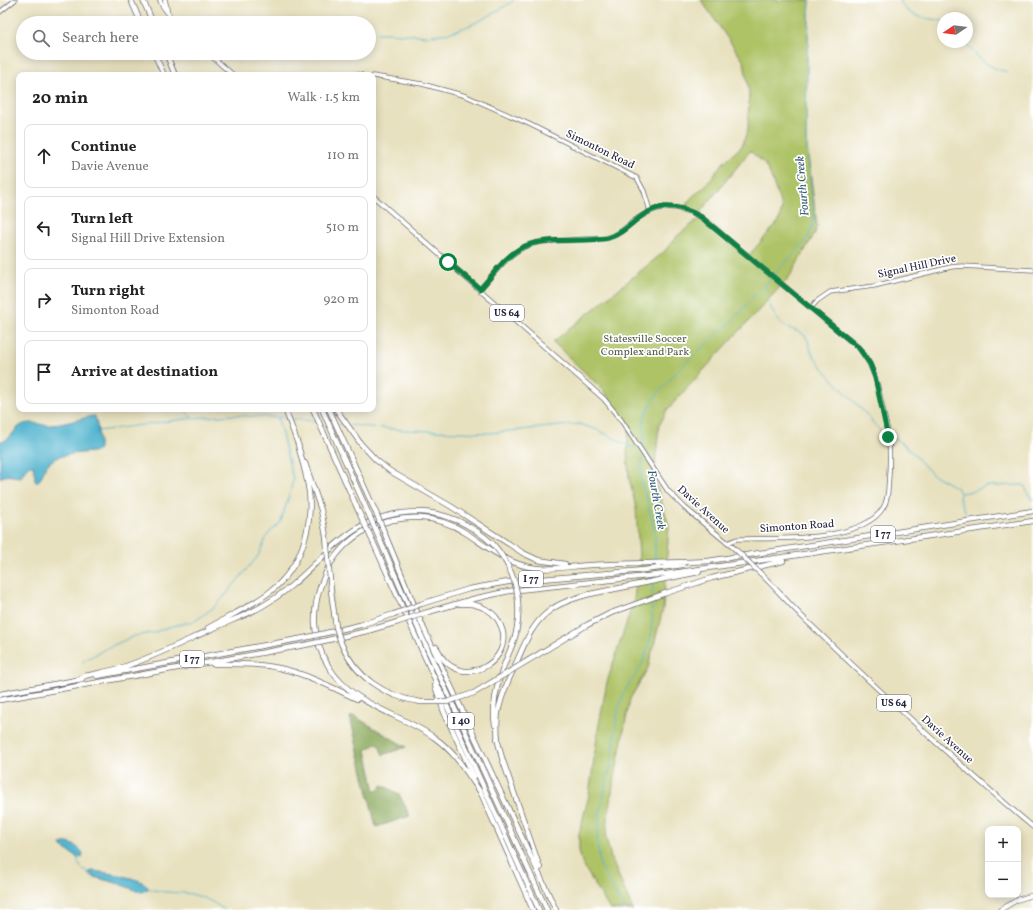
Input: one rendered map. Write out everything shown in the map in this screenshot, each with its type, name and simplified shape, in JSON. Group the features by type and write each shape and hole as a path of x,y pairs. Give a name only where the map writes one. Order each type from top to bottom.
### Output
{"highway":[{"path":"131,0 138,16"},
{"path":"143,0 150,16"},
{"path":"157,60 163,72"},
{"path":"169,60 174,72"},
{"path":"286,412 321,510 326,536 336,627 341,643 349,659 364,677 384,691 402,699 421,702 447,702 474,693 587,624 616,611 712,578 807,555"},
{"name":"I 40","path":"314,412 539,910"},
{"name":"I 40","path":"323,412 424,642 547,910"},
{"path":"331,412 377,515 424,629 556,910"},
{"path":"338,412 354,436 376,460 390,471 452,507 523,554 546,562 570,565 589,565"},
{"path":"178,644 262,598 281,582 290,572 300,555 306,538 310,510 309,493 298,445"},
{"path":"80,679 85,676 131,664 263,606 289,588 350,532 368,522 381,517 407,512 432,513 445,515 472,527 493,544 506,561 517,593 519,614 516,634 496,689 494,723 502,758 547,890"},
{"name":"I 77","path":"0,694 326,634 360,625 470,589 508,582 644,570 1033,512"},
{"path":"481,793 460,761 441,742 428,733 361,699 340,682 327,663 316,637 314,620 322,581 329,565 337,554 355,537 372,527 390,520 426,518 446,523 457,528 499,556 523,565 542,568 646,563 667,566"},
{"name":"I 77","path":"0,700 305,645 367,632 473,599 509,591 642,576 666,577 742,564 1033,521"},
{"path":"498,742 498,715 503,692 530,631 540,620 550,611 576,598 666,577"},
{"path":"424,629 445,660 453,667 463,671 472,671 481,669 490,664 501,650 504,638 502,627 496,616 486,608 476,604 449,606"},
{"path":"424,656 444,712 533,910"},
{"path":"198,664 247,664 283,669 314,679 386,712"}],"main road":[{"path":"160,0 171,16"},
{"path":"165,0 168,12"},
{"path":"216,60 230,72"},
{"name":"Davie Avenue","path":"376,199 604,399 621,420 668,491 680,503 760,573 811,626 919,727 1033,827"},
{"path":"1000,910 1017,900 1033,895"}],"street":[{"path":"0,12 15,0"},
{"name":"Simonton Road","path":"376,76 422,84 466,96 529,124 637,178 644,191 650,211 663,207 673,207 693,212 701,217 859,348 870,364 875,377 890,447 886,504 882,510 872,519 853,530 806,537 737,539 727,543"},
{"path":"480,289 509,257 522,247 540,242 608,238 616,234 640,216 650,211"},
{"name":"Signal Hill Drive","path":"811,308 817,301 830,292 874,286 951,267 962,266 1033,270"}],"green space":[{"name":"Statesville Soccer Complex and Park","path":"701,0 810,0 807,59 806,139 817,226 815,233 790,276 667,410 659,426 654,477 669,526 663,609 648,668 630,699 610,802 606,837 611,858 633,910 610,910 583,865 579,852 579,834 589,795 598,730 607,682 634,600 639,557 636,508 629,478 627,453 629,426 602,389 553,342 664,252 676,237 701,217 749,255 779,221 782,208 770,174 764,163 750,151 698,215 683,209 691,198 705,186 724,162 742,146 748,128 749,93 744,62"},
{"path":"354,716 406,747 383,755 378,743 366,750 375,791 383,785 399,794 410,816 376,827 350,717"}],"water":[{"path":"95,416 98,429 98,451 65,455 54,459 47,465 37,483 35,481 32,464 27,467 21,477 8,475 0,478 0,441 4,441 10,437 17,428 24,424 31,423 48,425 67,423"},
{"path":"63,843 69,843 77,847 83,853 82,857 78,858 62,847 61,845"},
{"path":"92,871 135,879 141,881 147,886 148,889 142,892 137,891 120,884 94,877 88,873"}],"waterway":[{"path":"432,35 453,32 464,28 486,18 514,0"},
{"name":"Fourth Creek","path":"774,275 803,244 808,237 814,221 806,139 807,59 810,0"},
{"path":"900,0 903,6 912,14 937,20"},
{"path":"378,33 428,36"},
{"path":"970,48 982,61 999,70 1007,72"},
{"name":"Fourth Creek","path":"643,449 644,417 658,393 686,362 734,319 772,277"},
{"path":"766,287 770,304 777,319 786,327 805,336 808,340 812,353 824,369 877,428 886,435"},
{"path":"187,412 191,417"},
{"path":"98,431 192,418 233,415 287,418"},
{"path":"82,662 107,648 134,636 153,633 168,627 195,621 213,608 223,598 258,556 268,534 281,521 293,479 278,418"},
{"path":"290,419 314,421"},
{"path":"339,424 345,424"},
{"path":"350,425 403,430 490,433 579,424 598,430 631,447 638,447"},
{"path":"894,438 907,447 932,474 957,488 960,493 974,491 986,486 1024,485 1031,499 1033,499"},
{"name":"Fourth Creek","path":"642,457 641,478 655,532 655,562"},
{"path":"960,494 959,498 966,513"},
{"name":"Fourth Creek","path":"652,595 653,583"},
{"name":"Fourth Creek","path":"625,910 600,865 597,840 601,806 612,761 618,710 624,692 643,663 650,641 652,601"},
{"path":"77,857 80,867 89,873"},
{"path":"148,888 162,892 196,895 211,901 225,910"}],"route":[{"path":"448,262 480,289 514,252 530,244 540,242 608,238 614,236 644,214 663,207 673,207 693,212 701,217 863,352 875,377 888,437"}]}
